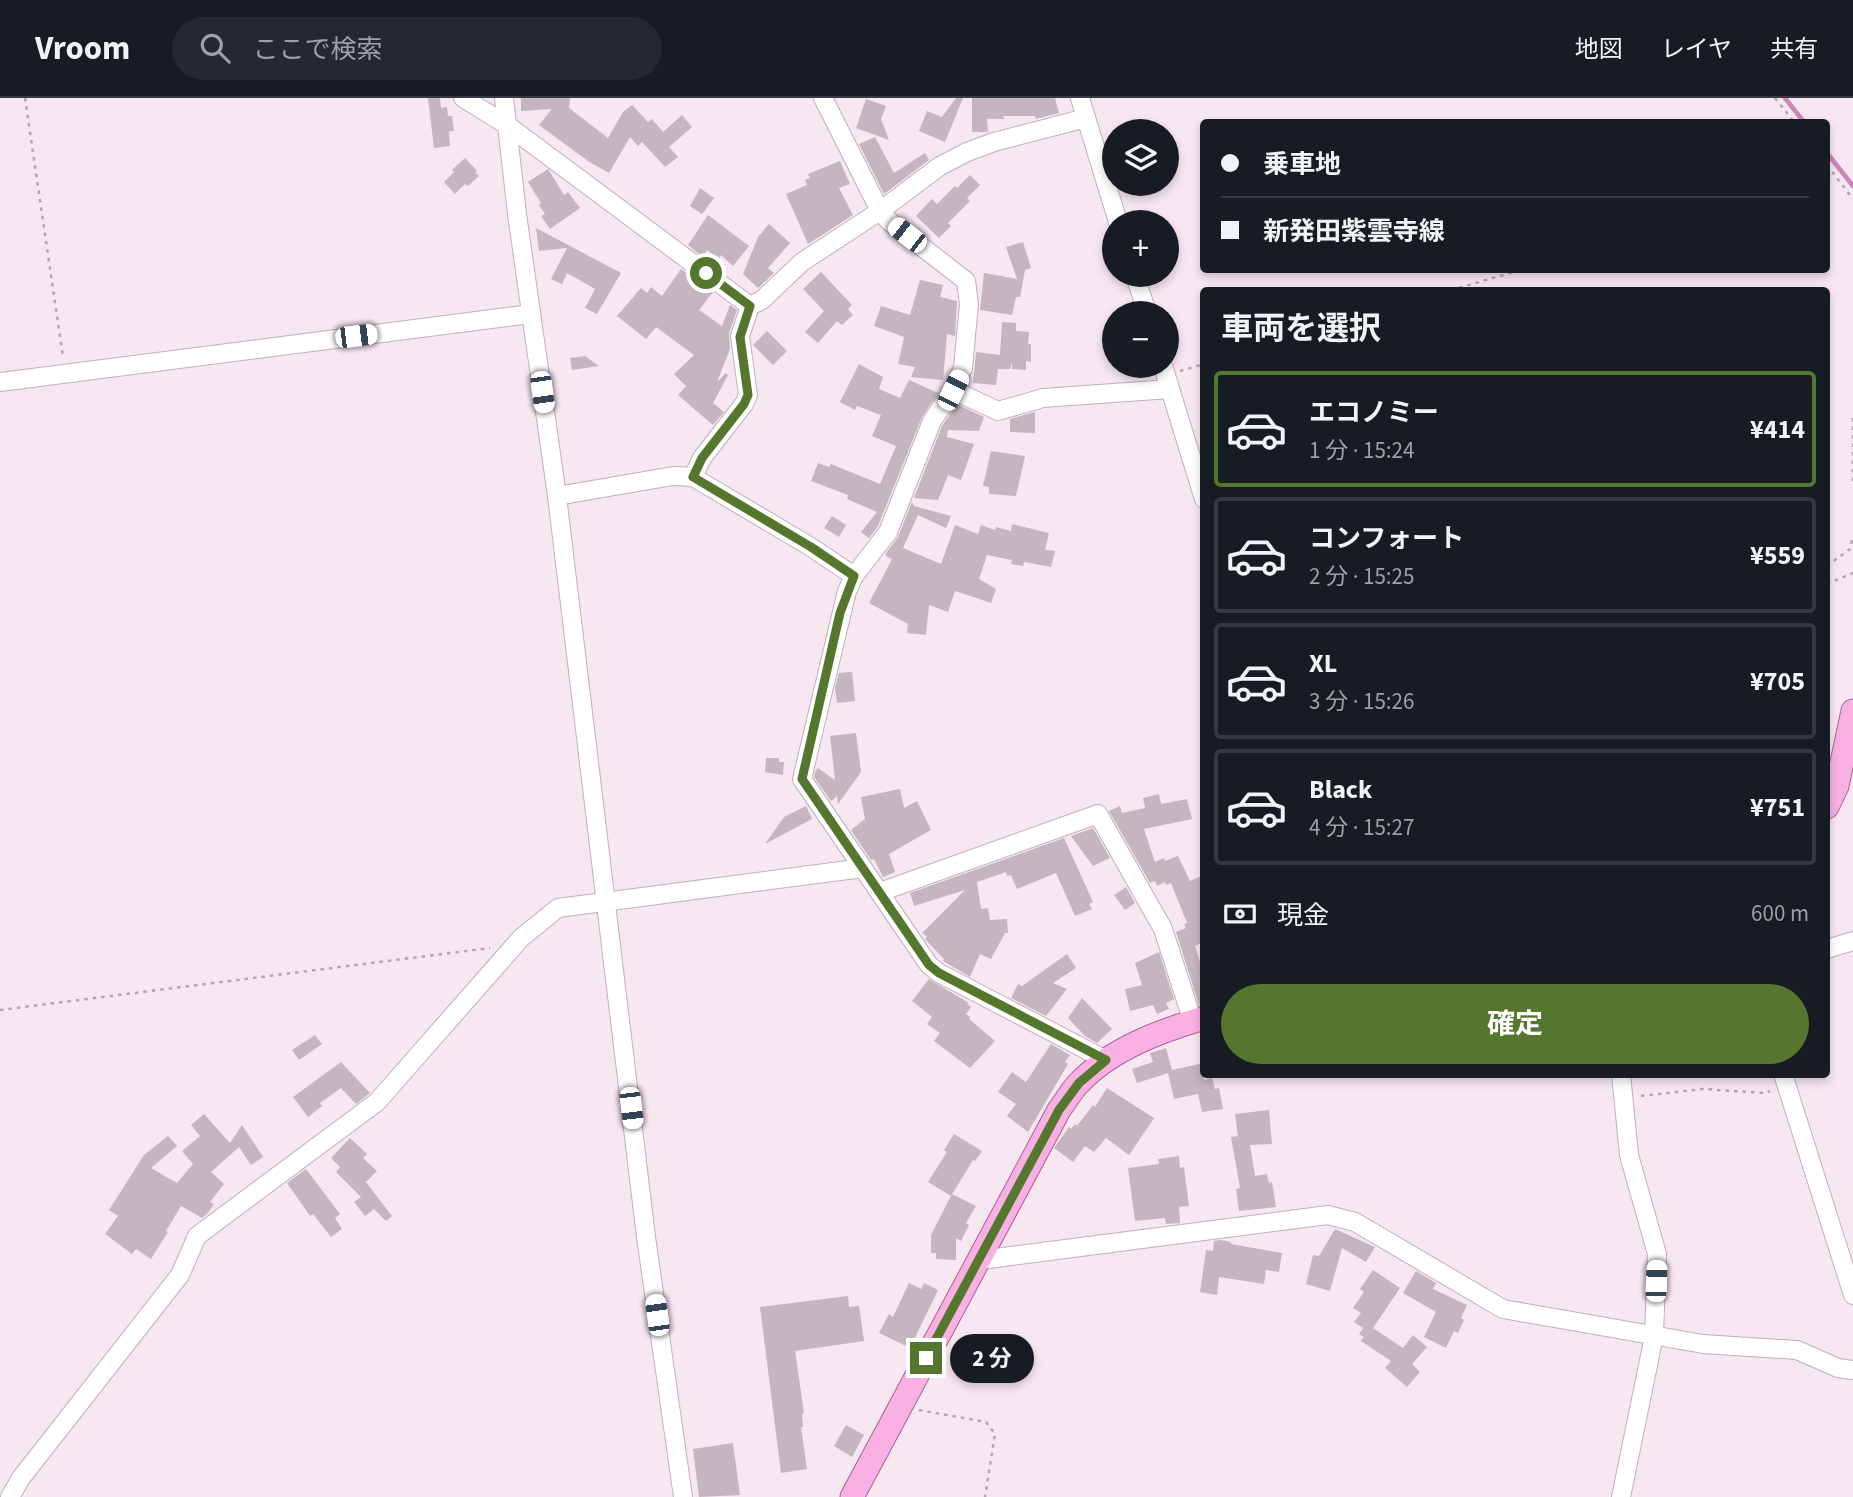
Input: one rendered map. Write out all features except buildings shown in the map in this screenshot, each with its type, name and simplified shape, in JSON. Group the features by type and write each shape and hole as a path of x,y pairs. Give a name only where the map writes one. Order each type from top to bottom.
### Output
{"main road":[{"path":"1830,801 1837,786 1853,711"},
{"path":"852,1497 1059,1110 1079,1083 1106,1060 1151,1036 1198,1020"}],"street":[{"path":"464,98 508,125 750,306"},
{"path":"823,98 880,211 890,222 967,281 970,292 963,368 953,390 932,421 888,532 854,576 840,613 802,779 929,965 939,973 1106,1060"},
{"path":"1080,98 1114,210"},
{"path":"503,99 557,496 646,1237 683,1497"},
{"path":"693,477 702,458 748,395 740,337 750,306 762,300 802,262 880,211 940,166 993,142 1086,118"},
{"path":"0,382 531,314"},
{"path":"953,390 998,411 1043,397 1155,378"},
{"path":"1168,378 1200,486"},
{"path":"557,496 673,476 693,477 811,547 854,576"},
{"path":"880,892 1098,814 1163,929 1198,1020"},
{"path":"10,1497 21,1478 180,1275 197,1236 377,1102 515,945 558,908 863,869"},
{"path":"1830,948 1853,941"},
{"path":"1621,1497 1654,1336 1657,1254 1629,1155 1622,1078"},
{"path":"1784,1080 1853,1295"},
{"path":"980,1260 1328,1215 1355,1222 1503,1310 1703,1344 1797,1350 1838,1368 1853,1370"}],"path":[{"path":"24,98 65,374"},
{"path":"1775,98 1792,119"},
{"path":"1830,169 1853,199"},
{"path":"1830,175 1834,174"},
{"path":"1462,287 1510,273"},
{"path":"1179,372 1200,365"},
{"path":"1853,418 1853,485"},
{"path":"1830,564 1850,549 1853,536"},
{"path":"1830,583 1853,573"},
{"path":"0,1010 515,945"},
{"path":"1624,1098 1703,1089 1765,1093 1784,1080"},
{"path":"899,1407 986,1422 995,1434 985,1497"}],"waterway":[{"path":"1785,98 1802,119"},
{"path":"1830,157 1853,186"}],"route":[{"path":"706,273 750,306 740,337 748,395 702,458 693,477 811,547 854,576 840,613 802,779 929,965 939,973 1106,1060 1079,1083 1059,1110 926,1358"}]}
